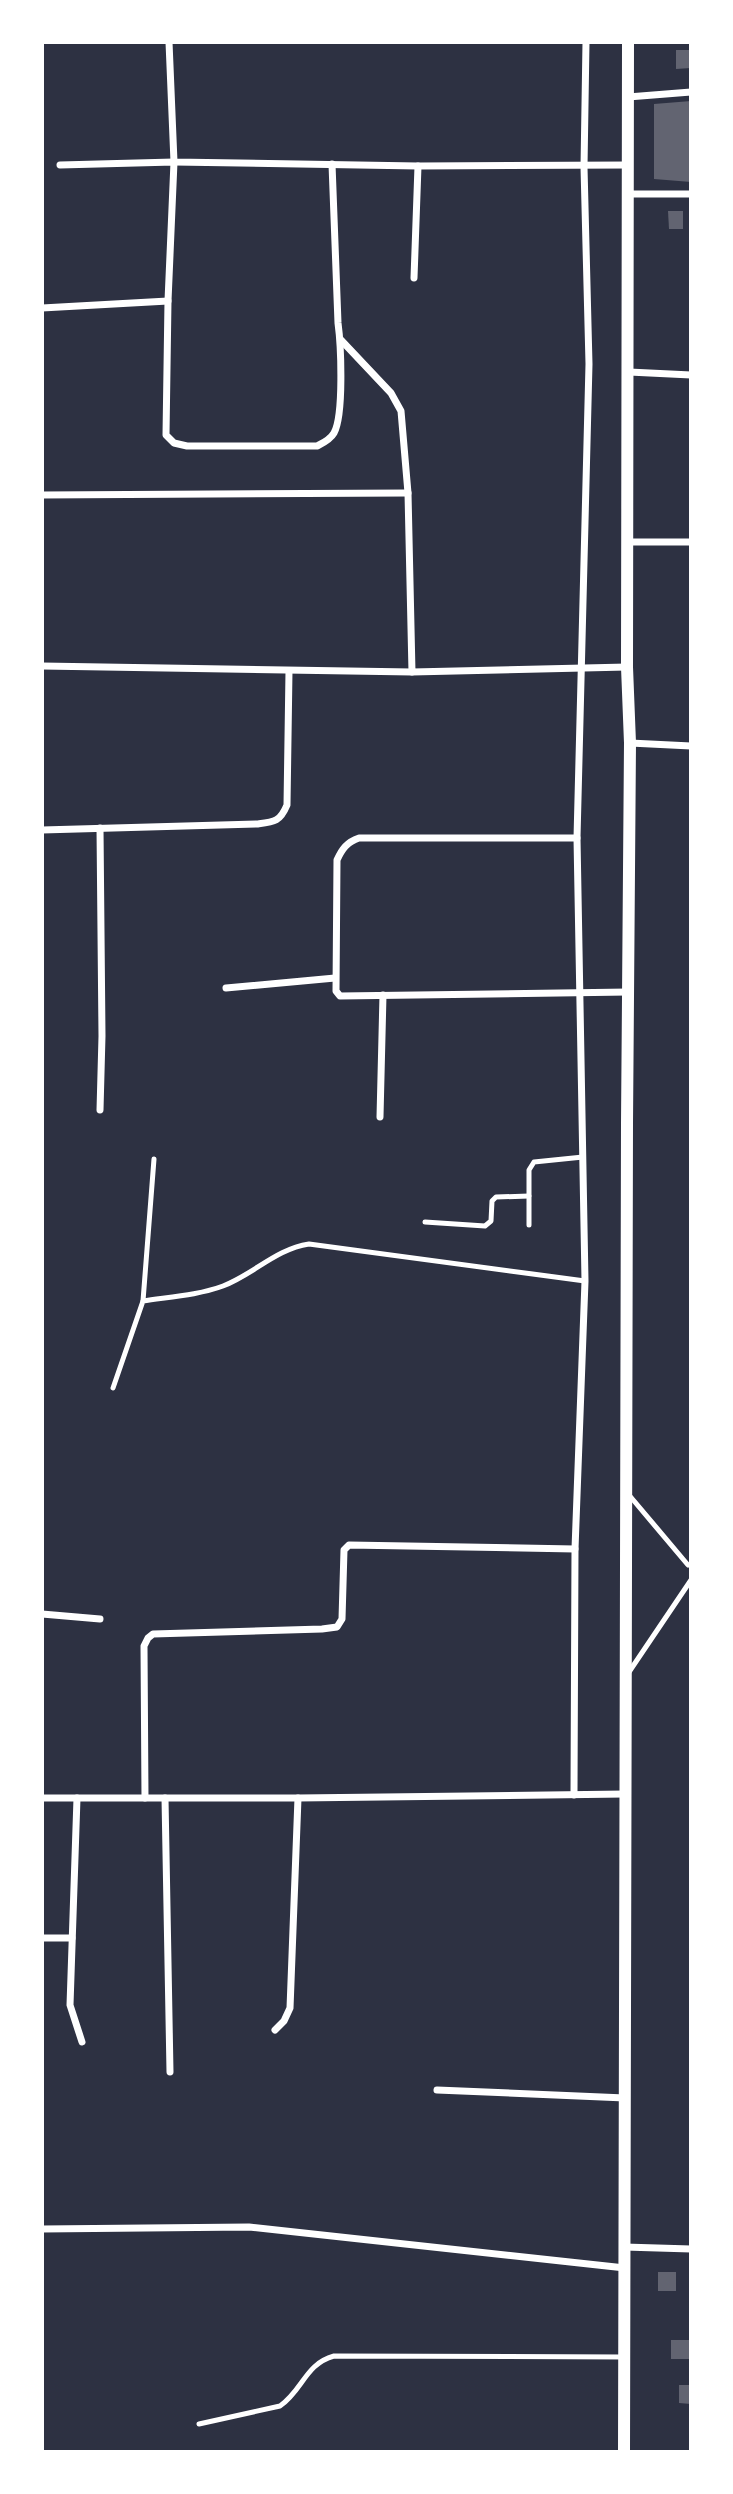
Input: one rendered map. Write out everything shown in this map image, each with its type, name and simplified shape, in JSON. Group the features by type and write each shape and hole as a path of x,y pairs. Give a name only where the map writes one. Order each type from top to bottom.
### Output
{"street":[{"path":"169,42 174,162 166,435 174,443 187,446 317,446 335,432 340,407 340,339 332,164"},
{"path":"574,1795 575,1549 585,1280 577,838 589,364 584,167 586,42"},
{"path":"624,2452 630,743 627,667 628,42"},
{"path":"628,97 691,92"},
{"path":"60,165 174,162 418,166 629,165"},
{"path":"414,278 418,166"},
{"path":"629,194 691,194"},
{"path":"42,308 168,302"},
{"path":"340,339 391,393 401,411 408,493 412,672"},
{"path":"629,372 691,374"},
{"path":"42,495 408,493"},
{"path":"628,542 691,542"},
{"path":"42,666 412,672 627,667"},
{"path":"42,830 257,824 273,822 283,816 287,806 289,671"},
{"path":"630,743 691,746"},
{"path":"100,828 100,1110"},
{"path":"577,838 352,840 345,845 337,860 336,991 340,996 628,992"},
{"path":"226,988 335,978"},
{"path":"380,1116 383,995"},
{"path":"145,1798 144,1646 153,1634 337,1627 342,1619 344,1550 349,1545 575,1549"},
{"path":"42,1614 100,1619"},
{"path":"42,1798 625,1794"},
{"path":"77,1798 70,2005 82,2042"},
{"path":"165,1798 170,2072"},
{"path":"275,2030 284,2021 290,2008 298,1798"},
{"path":"42,1938 72,1938"},
{"path":"438,2090 625,2098"},
{"path":"42,2229 249,2227 625,2268"},
{"path":"624,2247 691,2249"}],"lane":[{"path":"529,1225 529,1170 534,1163 583,1157"},
{"path":"113,1388 143,1301 155,1160"},
{"path":"425,1222 485,1226 491,1221 492,1201 496,1196 529,1196"},
{"path":"143,1301 219,1287 239,1279 290,1247 309,1244 585,1280"},
{"path":"626,1492 688,1565"},
{"path":"626,1677 691,1580"},
{"path":"199,2424 280,2406 291,2398 312,2367 322,2359 334,2356 625,2357"}],"building":[{"path":"676,50 691,50 691,68 676,69"},
{"path":"691,101 691,182 654,179 654,104"},
{"path":"668,211 683,211 683,229 669,229"},
{"path":"658,2272 676,2272 676,2291 658,2291"},
{"path":"671,2340 689,2340 689,2359 671,2359"},
{"path":"679,2385 691,2385 691,2404 679,2403"}]}
